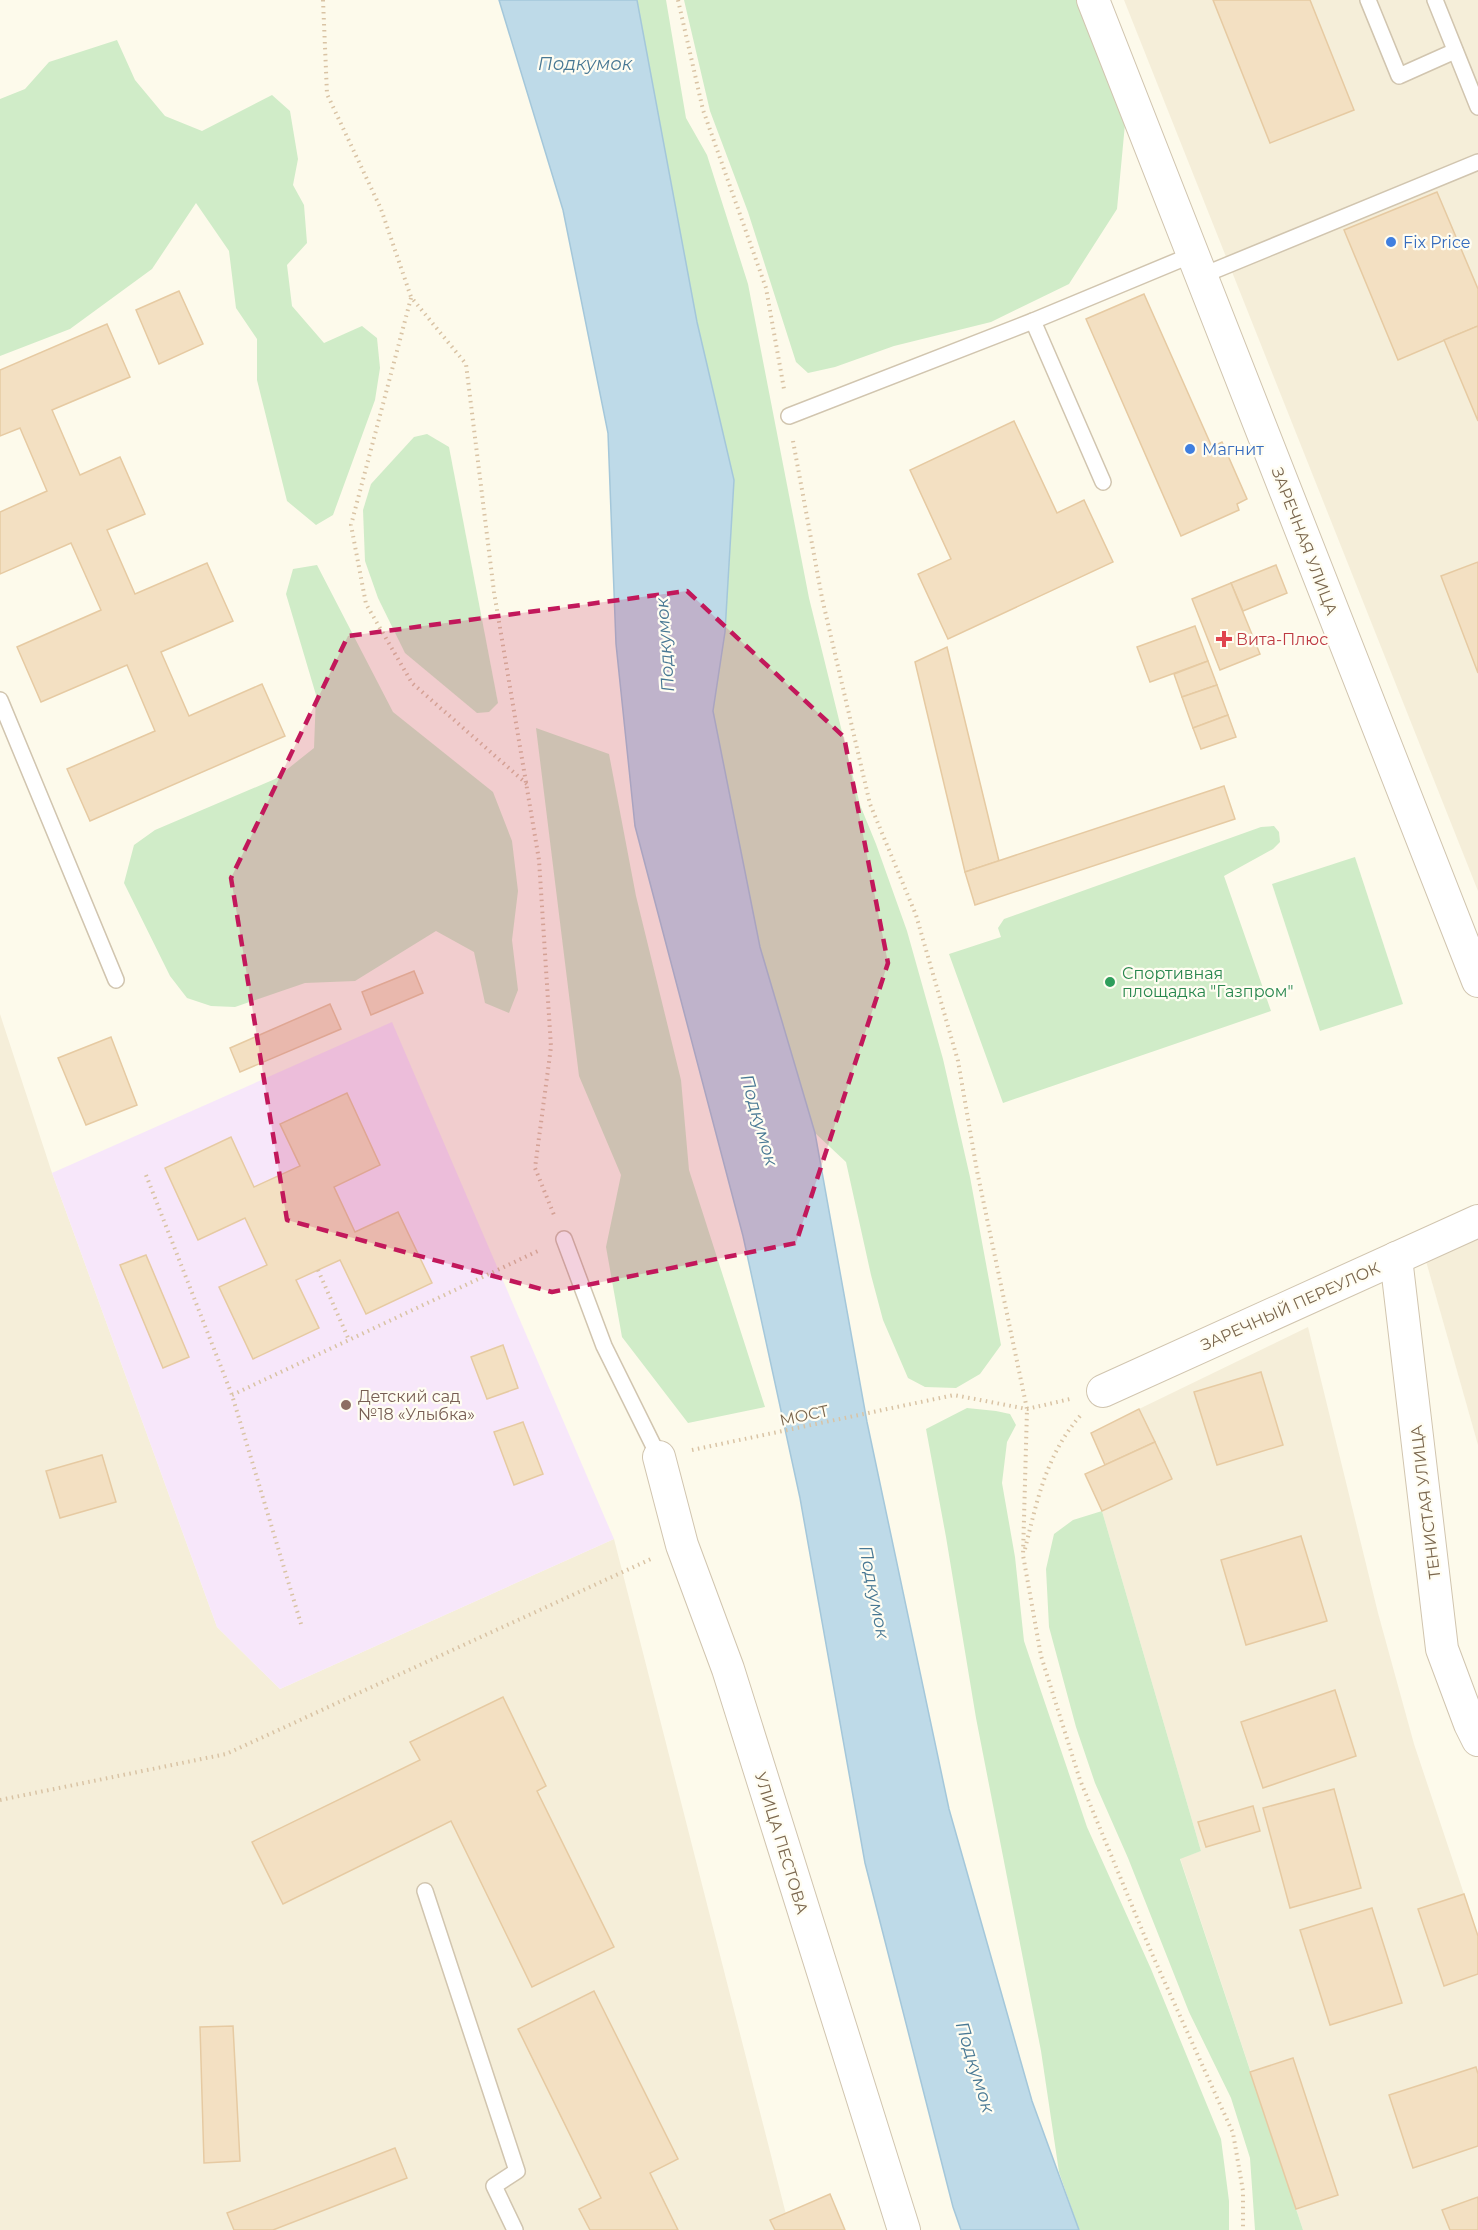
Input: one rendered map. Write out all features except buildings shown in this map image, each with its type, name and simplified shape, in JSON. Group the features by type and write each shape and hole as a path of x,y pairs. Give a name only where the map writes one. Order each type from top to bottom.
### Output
{"street":[{"name":"ЗАРЕЧНАЯ УЛИЦА","path":"1093,0 1478,981"},
{"name":"ЗАРЕЧНЫЙ ПЕРЕУЛОК","path":"1103,1391 1478,1221"},
{"name":"ТЕНИСТАЯ УЛИЦА","path":"1396,1258 1442,1649 1478,1740"},
{"name":"УЛИЦА ПЕСТОВА","path":"659,1457 682,1545 728,1670 904,2230"}],"lane":[{"path":"1368,0 1399,76 1455,51"},
{"path":"1435,0 1478,107"},
{"path":"789,416 1034,321 1197,265 1478,162"},
{"path":"1034,321 1103,482"},
{"path":"0,700 116,980"},
{"path":"564,1239 604,1346 659,1457"},
{"path":"425,1891 517,2171 494,2186 514,2230"}],"path":[{"path":"232,1395 564,1239 534,1168 551,1047 539,860 494,592 466,364 411,297 381,209 327,94 323,0"},
{"path":"678,0 703,110 766,288 822,598 870,804 916,915 958,1061 976,1171 1027,1409 1023,1555 1041,1656 1080,1780 1152,1954 1233,2133 1243,2191 1243,2230"},
{"path":"411,297 351,525 366,604 412,683 526,784"},
{"path":"146,1175 232,1395 301,1624"},
{"path":"318,1270 349,1340"},
{"path":"1027,1409 1103,1391"},
{"path":"1023,1555 1043,1478 1068,1430 1103,1391"},
{"name":"МОСТ","path":"659,1457 954,1395 1027,1409"},
{"path":"0,1800 226,1754 682,1545"}],"highlighted area":[{"path":"687,591 844,737 888,963 796,1243 552,1292 287,1220 231,878 348,636"}],"shaded area":[{"path":"1124,0 1478,0 1478,891"},
{"path":"0,1014 52,1173 217,1627 280,1689 614,1539 790,2230 0,2230"},
{"name":"Детский сад №18 «Улыбка»","path":"392,1022 614,1539 280,1689 217,1627 52,1173"},
{"path":"1478,1239 1478,1445 1426,1261"},
{"path":"1308,1327 1378,1613 1414,1744 1478,1936 1478,2230 1303,2230 1180,1858 1201,1851 1102,1511 1172,1479 1139,1409"}],"green space":[{"path":"637,0 666,0 686,118 707,155 748,284 809,598 860,805 907,931 943,1059 970,1177 1001,1345 980,1374 956,1388 925,1387 908,1378 883,1320 846,1162 815,1133 760,947 713,711 725,632 734,480 697,322"},
{"path":"684,0 1076,0 1125,124 1117,209 1069,284 991,322 894,346 835,367 808,373 796,362 748,212 710,111"},
{"path":"117,40 135,80 165,116 202,131 272,95 290,111 298,159 293,185 304,205 307,243 287,265 292,306 324,343 362,326 377,338 380,368 375,400 333,515 316,525 287,501 257,380 257,339 236,308 229,251 196,203 152,269 70,329 0,356 0,99 25,89 49,62"},
{"path":"427,434 449,447 498,703 489,712 477,713 405,653 378,598 365,561 363,510 371,484 414,437"},
{"path":"317,565 393,712 493,792 512,841 518,891 512,940 518,990 509,1013 485,1003 474,952 436,931 355,981 305,983 235,1007 211,1006 187,998 170,976 124,883 134,845 155,830 275,779 314,748 316,695 286,594 293,569"},
{"path":"536,728 609,754 636,896 681,1080 689,1170 765,1407 688,1423 622,1337 606,1247 621,1175 579,1076"},
{"name":"Спортивная площадка \"Газпром\"","path":"1274,826 1279,832 1280,842 1273,849 1224,876 1271,1011 1003,1103 949,954 1001,937 998,928 1004,919 1261,827"},
{"path":"1355,857 1403,1004 1320,1031 1272,884"},
{"path":"967,1408 1010,1414 1016,1425 1007,1442 1002,1483 1015,1557 1024,1641 1087,1827 1151,1969 1221,2139 1229,2201 1229,2230 1079,2230 1059,2172 1041,2051 976,1718 926,1429"},
{"path":"1102,1511 1201,1851 1180,1859 1303,2230 1255,2230 1250,2158 1231,2098 1189,2012 1128,1858 1095,1783 1076,1727 1049,1627 1046,1569 1054,1534 1073,1520"}],"water":[{"name":"Подкумок","path":"499,0 637,0 697,322 734,480 725,632 713,711 760,947 815,1133 867,1422 949,1809 1032,2101 1079,2230 961,2230 953,2207 865,1863 800,1498 743,1236 635,826 616,644 608,433 563,210"}],"place":[{"name":"Fix Price","path":"1391,242"},
{"name":"Магнит","path":"1190,449"},
{"name":"Вита-Плюс","path":"1224,639"},
{"name":"Спортивная площадка \"Газпром\"","path":"1110,982"},
{"name":"Детский сад №18 «Улыбка»","path":"346,1405"}]}
